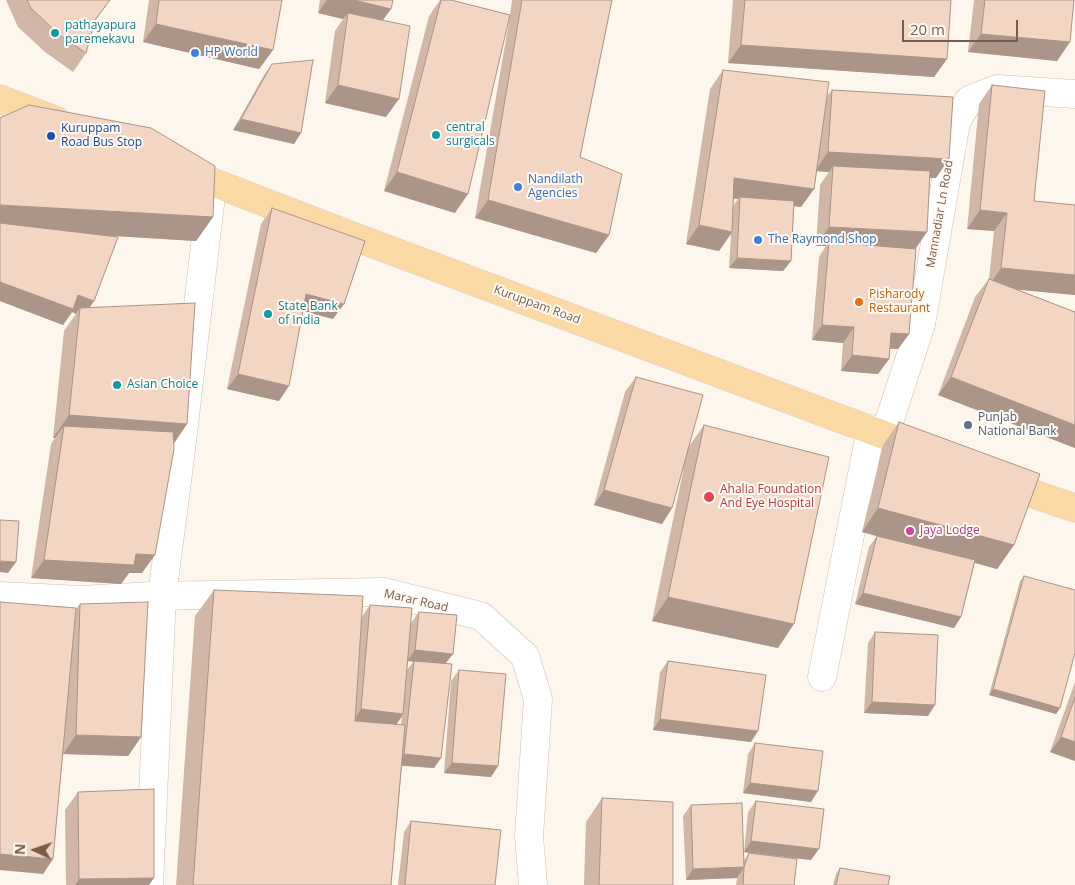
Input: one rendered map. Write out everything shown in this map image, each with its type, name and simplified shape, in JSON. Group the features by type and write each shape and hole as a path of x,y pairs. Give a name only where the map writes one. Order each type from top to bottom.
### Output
{"main road":[{"path":"0,99 81,130"},
{"name":"Kuruppam Road","path":"160,162 878,431 949,460"},
{"path":"976,471 1075,508"}],"street":[{"name":"Mannadiar Ln Road","path":"822,677 878,431 921,324 956,122 969,100 997,89 1075,94"},
{"path":"149,885 162,596 213,183"},
{"name":"Marar Road","path":"0,596 81,600 162,596 384,592 480,616 525,656 538,699 530,836 533,885"}],"building":[{"path":"27,0 110,0 95,20 86,53 58,34 31,8"},
{"path":"159,0 282,0 273,50 156,24"},
{"path":"354,0 393,0 391,9"},
{"name":"central surgicals","path":"441,0 451,0 510,15 468,194 397,172"},
{"path":"522,0 612,0 580,157 622,174 609,235 488,200"},
{"path":"745,0 951,0 947,59 741,45"},
{"path":"985,0 1074,0 1070,42 981,34"},
{"path":"348,13 410,26 399,99 338,85"},
{"path":"313,60 301,133 241,119 272,64"},
{"path":"723,70 829,82 814,189 734,178 732,232 699,225"},
{"path":"992,85 1045,91 1034,201 1075,205 1075,275 1001,268 1007,213 980,210"},
{"path":"832,90 953,97 949,159 828,152"},
{"path":"29,105 151,128 215,166 213,217 0,205 0,118"},
{"path":"833,166 930,171 927,232 829,227"},
{"name":"The Raymond Shop","path":"740,197 794,201 791,261 737,258"},
{"name":"State Bank of India","path":"272,208 365,241 344,304 306,294 289,386 238,374"},
{"path":"0,223 118,237 94,301 78,295 73,309 0,282"},
{"name":"Pisharody Restaurant","path":"829,242 916,249 909,334 891,333 889,359 852,355 854,327 822,325"},
{"path":"989,279 1075,312 1075,425 951,377"},
{"name":"Asian Choice","path":"195,303 187,424 69,415 80,308"},
{"path":"636,377 703,395 672,508 604,490"},
{"path":"899,422 1040,474 1014,545 878,508"},
{"path":"704,425 829,457 794,624 668,597"},
{"path":"64,426 173,432 174,449 155,555 136,554 134,565 44,560"},
{"path":"0,520 19,521 16,562 0,561"},
{"path":"877,536 975,560 961,617 863,593"},
{"path":"1024,576 1075,590 1075,653 1060,708 993,689"},
{"path":"214,590 363,596 355,721 405,725 391,885 193,885"},
{"path":"0,602 76,608 53,859 0,854"},
{"path":"148,602 141,737 76,735 80,604"},
{"path":"370,605 412,608 403,714 361,709"},
{"path":"419,612 457,615 453,654 415,650"},
{"path":"875,632 938,635 935,705 872,702"},
{"path":"414,661 452,664 441,758 404,754"},
{"path":"668,661 766,675 758,731 660,719"},
{"path":"459,670 506,674 498,766 452,763"},
{"path":"1075,697 1075,742 1061,737"},
{"path":"755,743 823,751 818,791 750,783"},
{"path":"154,789 154,878 79,879 78,792"},
{"path":"602,798 673,802 673,885 599,885"},
{"path":"756,801 824,809 819,849 751,841"},
{"path":"742,803 744,867 693,869 691,805"},
{"path":"411,821 501,830 495,885 405,885"},
{"path":"749,853 797,859 794,885 743,885 744,867"},
{"path":"840,868 890,876 888,885 836,885"}],"place":[{"name":"pathayapura paremekavu","path":"55,33"},
{"name":"HP World","path":"195,53"},
{"name":"central surgicals","path":"436,135"},
{"name":"Kuruppam Road Bus Stop","path":"51,136"},
{"name":"Nandilath Agencies","path":"518,187"},
{"name":"The Raymond Shop","path":"758,240"},
{"name":"Pisharody Restaurant","path":"859,302"},
{"name":"State Bank of India","path":"268,314"},
{"name":"Asian Choice","path":"117,385"},
{"name":"Punjab National Bank","path":"968,425"},
{"name":"Ahalia Foundation And Eye Hospital","path":"709,497"},
{"name":"Jaya Lodge","path":"910,531"}]}
